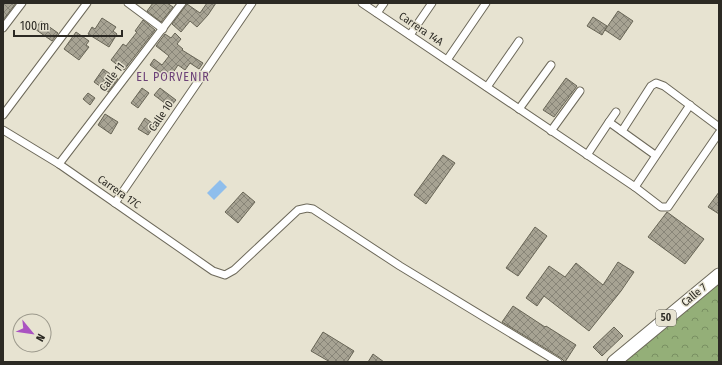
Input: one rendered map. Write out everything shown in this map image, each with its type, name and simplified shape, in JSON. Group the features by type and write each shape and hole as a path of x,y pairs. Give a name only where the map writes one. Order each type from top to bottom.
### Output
{"highway":[{"name":"Calle 7","path":"614,362 719,275"}],"street":[{"path":"3,28 22,3"},
{"path":"3,115 87,3"},
{"path":"128,3 163,29"},
{"name":"Calle 11","path":"59,164 182,3"},
{"name":"Calle 10","path":"115,203 252,3"},
{"name":"Carrera 14A","path":"362,3 635,187 661,207 668,207 719,133"},
{"path":"377,13 384,3"},
{"path":"410,35 432,3"},
{"path":"447,60 486,3"},
{"path":"487,87 519,41"},
{"path":"519,109 551,65"},
{"path":"622,131 651,86 656,83 664,86 719,127"},
{"path":"551,131 580,91"},
{"path":"635,187 655,155 690,105"},
{"path":"587,155 616,112"},
{"path":"609,122 655,155"},
{"name":"Carrera 17C","path":"3,130 59,164 213,271 222,275 234,270 298,210 307,208 313,209 400,266 558,362"}],"green space":[{"path":"719,281 719,362 619,362"}],"water":[{"path":"220,180 227,187 214,200 207,193"}],"building":[{"path":"3,3 16,3 3,20"},
{"path":"153,3 167,3 173,7 161,22 147,11"},
{"path":"207,3 216,3 197,27 190,21 181,32 172,24 187,4 200,13"},
{"path":"618,11 633,21 620,40 605,30"},
{"path":"593,17 607,26 602,35 587,26"},
{"path":"102,18 116,27 113,31 117,34 109,47 88,34 92,27 95,29"},
{"path":"143,20 155,30 124,70 111,60 123,44 126,46 137,32 135,31"},
{"path":"41,21 58,33 52,41 35,29"},
{"path":"76,32 89,41 86,45 89,47 79,60 64,49"},
{"path":"175,33 181,39 177,44 183,49 182,50 203,63 199,69 190,63 185,70 178,65 169,79 150,65 154,59 162,65 169,56 156,46 165,34 171,38"},
{"path":"103,69 118,79 108,92 94,82"},
{"path":"566,78 577,86 554,117 543,110"},
{"path":"142,88 149,93 138,108 131,103"},
{"path":"160,88 176,100 170,107 154,95"},
{"path":"88,93 95,98 90,105 83,99"},
{"path":"105,114 118,122 111,134 98,125"},
{"path":"145,118 155,125 148,135 138,129"},
{"path":"443,155 455,163 426,204 414,195"},
{"path":"243,192 255,202 238,223 225,212"},
{"path":"719,192 719,214 708,207"},
{"path":"667,212 704,239 685,264 648,237"},
{"path":"535,227 547,236 518,276 506,268"},
{"path":"618,262 634,272 589,331 544,296 537,306 526,298 549,266 565,277 576,263 603,285"},
{"path":"513,306 576,345 565,362 561,358 502,322"},
{"path":"614,327 623,336 602,356 593,347"},
{"path":"323,332 354,351 347,362 330,362 311,351"},
{"path":"373,354 384,362 368,362"}],"district":[{"name":"EL PORVENIR","path":"173,77"}]}
